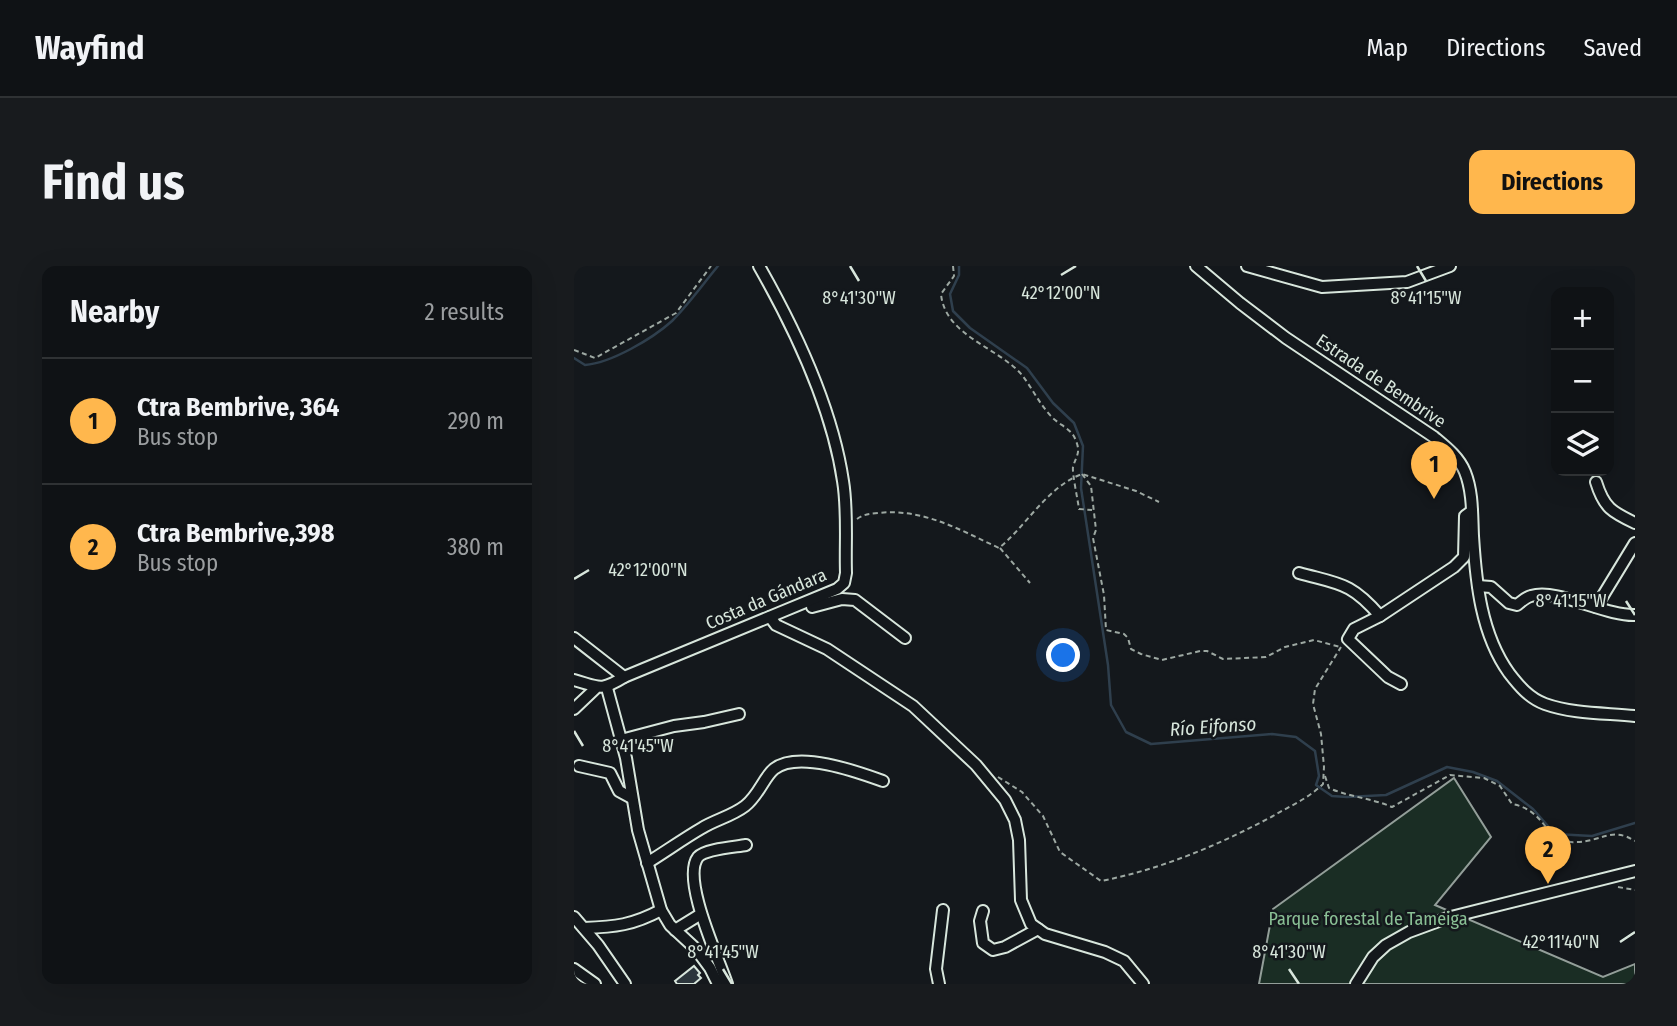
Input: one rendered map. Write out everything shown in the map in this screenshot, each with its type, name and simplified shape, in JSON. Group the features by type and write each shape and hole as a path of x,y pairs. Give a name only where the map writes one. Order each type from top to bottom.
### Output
{"street":[{"name":"Costa da Gándara","path":"607,688 624,677 837,589 844,583 844,484 834,434 786,314 759,266"},
{"name":"Estrada de Bembrive","path":"1196,266 1286,338 1443,444 1457,458 1465,472 1472,511 1478,586 1486,626 1492,644 1512,676 1530,696 1558,708 1635,716"},
{"path":"1247,266 1322,287 1407,282 1450,266"},
{"path":"1596,482 1601,498 1610,511 1635,523"},
{"path":"1401,684 1388,677 1348,639 1354,629 1380,616 1454,567 1464,557 1465,516 1472,511"},
{"path":"1596,607 1635,543"},
{"path":"1299,573 1346,585 1365,598 1380,616"},
{"path":"1478,586 1491,587 1508,603 1517,605 1529,596 1540,595 1576,601 1623,615 1635,615"},
{"path":"787,610 795,613 842,599 855,600 905,638"},
{"path":"770,617 776,625 827,649 913,706 986,778 1004,800 1015,820 1020,840 1021,900 1031,924 1045,934 1105,952 1124,961 1143,984"},
{"path":"574,638 624,677"},
{"path":"574,680 595,689 607,688 647,863 661,910 675,930 696,949 718,984"},
{"path":"574,709 595,689"},
{"path":"621,740 739,713"},
{"path":"647,863 701,828 744,807 759,792 773,769 780,765 818,762 883,781"},
{"path":"579,766 610,773 619,791 632,798"},
{"path":"727,984 701,914 695,865 699,856 705,852 746,845"},
{"path":"1356,984 1373,957 1386,945 1409,932 1447,918 1635,871"},
{"path":"578,924 623,926 661,910"},
{"path":"939,984 936,969 943,910"},
{"path":"983,911 980,921 983,943 993,950 1005,947 1038,929"},
{"path":"675,930 701,914"},
{"path":"578,924 625,984"},
{"path":"574,969 595,984"}],"path":[{"path":"574,350 595,358 676,313 711,266"},
{"path":"953,266 954,276 941,294 946,314 962,330 1021,374 1051,418 1068,428 1076,440 1078,457 1073,468 1079,509 1093,510"},
{"path":"986,778 1000,777 1022,792 1043,816 1060,852 1101,881 1132,875 1237,835 1323,784 1321,734 1313,704 1315,689 1340,647 1314,639 1285,647 1266,657 1223,659 1207,651 1200,651 1162,660 1130,649 1128,638 1124,634 1106,631 1104,624 1104,595 1093,538 1096,530 1091,486 1082,474"},
{"path":"999,548 1054,490 1075,476 1082,474 1136,491 1159,502"},
{"path":"854,522 863,515 893,512 923,515 999,548 1030,583"},
{"path":"1324,774 1329,788 1392,807 1450,775 1484,778 1500,786 1513,804 1527,807 1535,813 1555,838 1575,843 1607,834 1624,834 1635,841"},
{"path":"1616,876 1618,888 1635,890"}],"green space":[{"name":"Parque forestal de Tameiga","path":"1454,778 1491,837 1435,905 1603,977 1635,964 1635,984 1259,984 1273,909"}],"building":[{"path":"694,966 701,978 694,984 677,984 675,981"}],"waterway":[{"name":"Río Eifonso","path":"574,358 585,365 607,360 654,335 672,321 718,266"},
{"name":"Río Eifonso","path":"959,266 959,275 950,294 953,311 970,328 1027,368 1053,403 1074,423 1083,446 1081,488 1108,665 1111,705 1126,732 1151,744 1272,734 1296,737 1315,751 1319,776 1316,785 1332,796 1386,795 1447,767 1473,772 1497,781 1533,809 1555,834 1592,836 1635,823"}],"place":[{"name":"Ctra Bembrive, 364","path":"1434,499"},
{"name":"Ctra Bembrive,398","path":"1548,884"}]}
